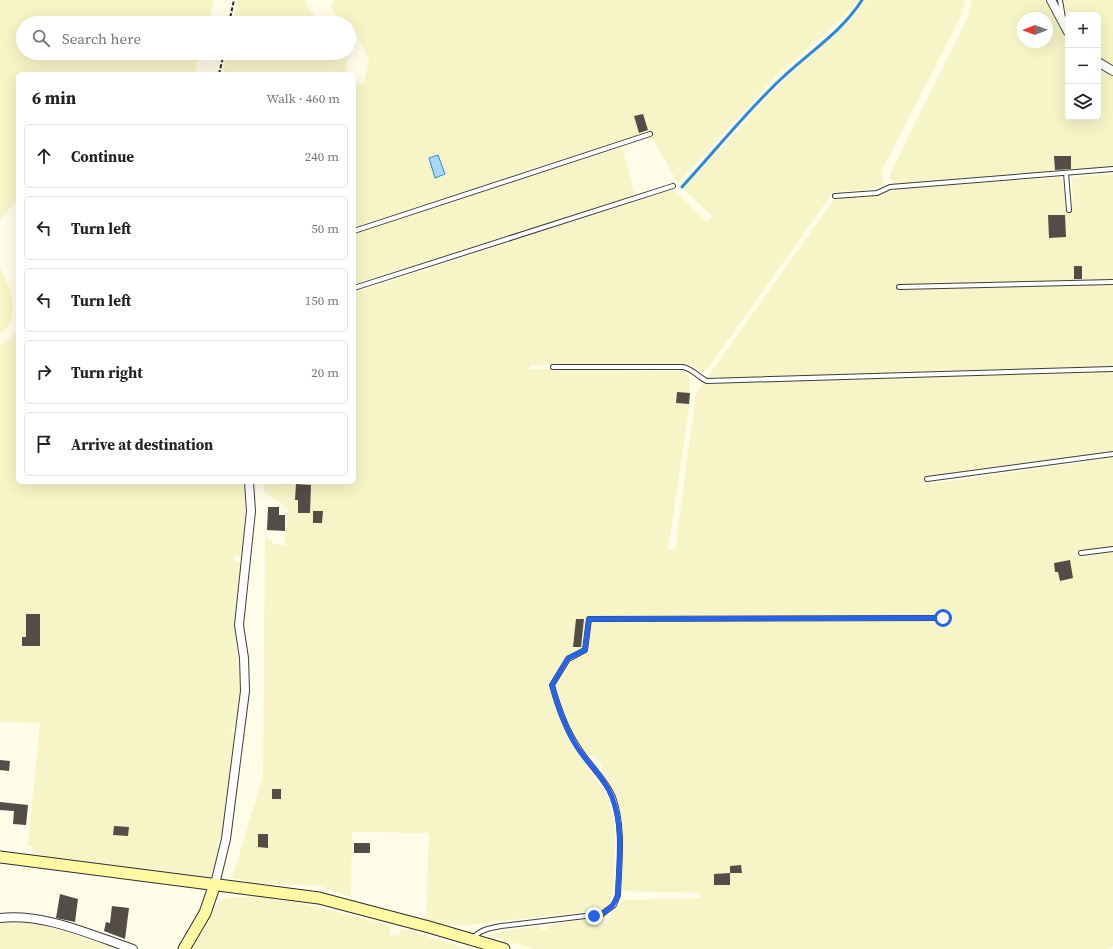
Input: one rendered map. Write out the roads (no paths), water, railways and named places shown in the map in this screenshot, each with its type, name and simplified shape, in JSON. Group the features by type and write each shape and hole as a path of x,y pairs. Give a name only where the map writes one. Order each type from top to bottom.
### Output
{"main road":[{"path":"0,857 319,898 504,949"},
{"path":"184,949 205,913 214,884"}],"street":[{"path":"1051,0 1065,28"},
{"path":"1101,64 1113,71"},
{"path":"214,884 226,839 245,691 244,658 239,625 251,511 248,484"},
{"path":"0,918 14,916 50,922 133,949"}],"lane":[{"path":"1060,0 1062,24"},
{"path":"356,230 650,134"},
{"path":"835,196 877,193 890,187 1113,169"},
{"path":"1066,173 1069,210"},
{"path":"356,287 673,186"},
{"path":"899,287 1113,282"},
{"path":"553,367 683,367 690,368 701,378 707,381 1113,369"},
{"path":"927,479 1113,454"},
{"path":"1081,553 1113,549"},
{"path":"472,940 477,933 496,927 602,914 614,905 618,895 620,828 616,808 612,796 601,777 578,748 569,732 552,685 568,658 585,650 589,619 943,618"}],"water":[{"path":"438,155 445,174 435,178 429,158"}],"waterway":[{"path":"682,187 755,105 791,69 835,32 854,12 862,0"}]}
